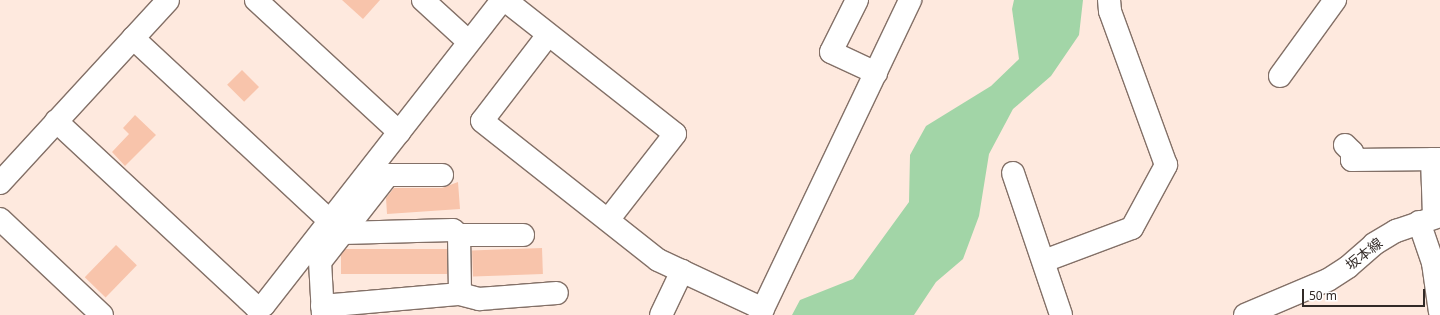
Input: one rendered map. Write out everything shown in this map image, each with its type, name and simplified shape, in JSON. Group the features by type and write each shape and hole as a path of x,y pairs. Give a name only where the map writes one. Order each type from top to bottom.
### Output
{"street":[{"path":"0,183 168,0"},
{"path":"256,0 399,132"},
{"path":"423,0 469,42"},
{"path":"557,293 473,303 322,310 320,262 337,227 399,132 503,0 674,134 608,220"},
{"path":"857,0 831,52 876,73"},
{"path":"548,35 482,121 658,260 762,312 910,0"},
{"path":"1044,261 1132,228 1166,165 1110,10 1109,0"},
{"path":"1280,76 1335,0"},
{"path":"133,38 337,227 453,230 458,235 473,303"},
{"path":"56,121 256,307 264,305 388,175 442,175"},
{"path":"1345,145 1352,152 1352,160 1436,159 1431,219 1433,263 1440,312"},
{"path":"1013,173 1061,315"},
{"path":"0,219 102,315"},
{"name":"坂本線","path":"1245,315 1328,280 1348,267 1374,244 1431,219"},
{"path":"458,235 523,235"},
{"path":"661,315 682,271"}],"green space":[{"path":"1014,0 1083,0 1079,35 1051,76 1013,109 989,154 979,216 963,259 936,282 914,315 792,315 800,300 853,279 909,202 910,155 926,126 991,86 1019,59 1012,9"}],"building":[{"path":"342,0 380,0 363,19"},
{"path":"242,70 259,87 244,102 227,85"},
{"path":"135,115 156,135 125,166 112,152 129,134 123,128"},
{"path":"458,182 460,209 387,214 386,198 394,188 442,188"},
{"path":"116,245 137,265 106,298 85,277"},
{"path":"542,248 543,274 473,276 472,250"},
{"path":"341,249 447,249 447,274 341,274"}]}
